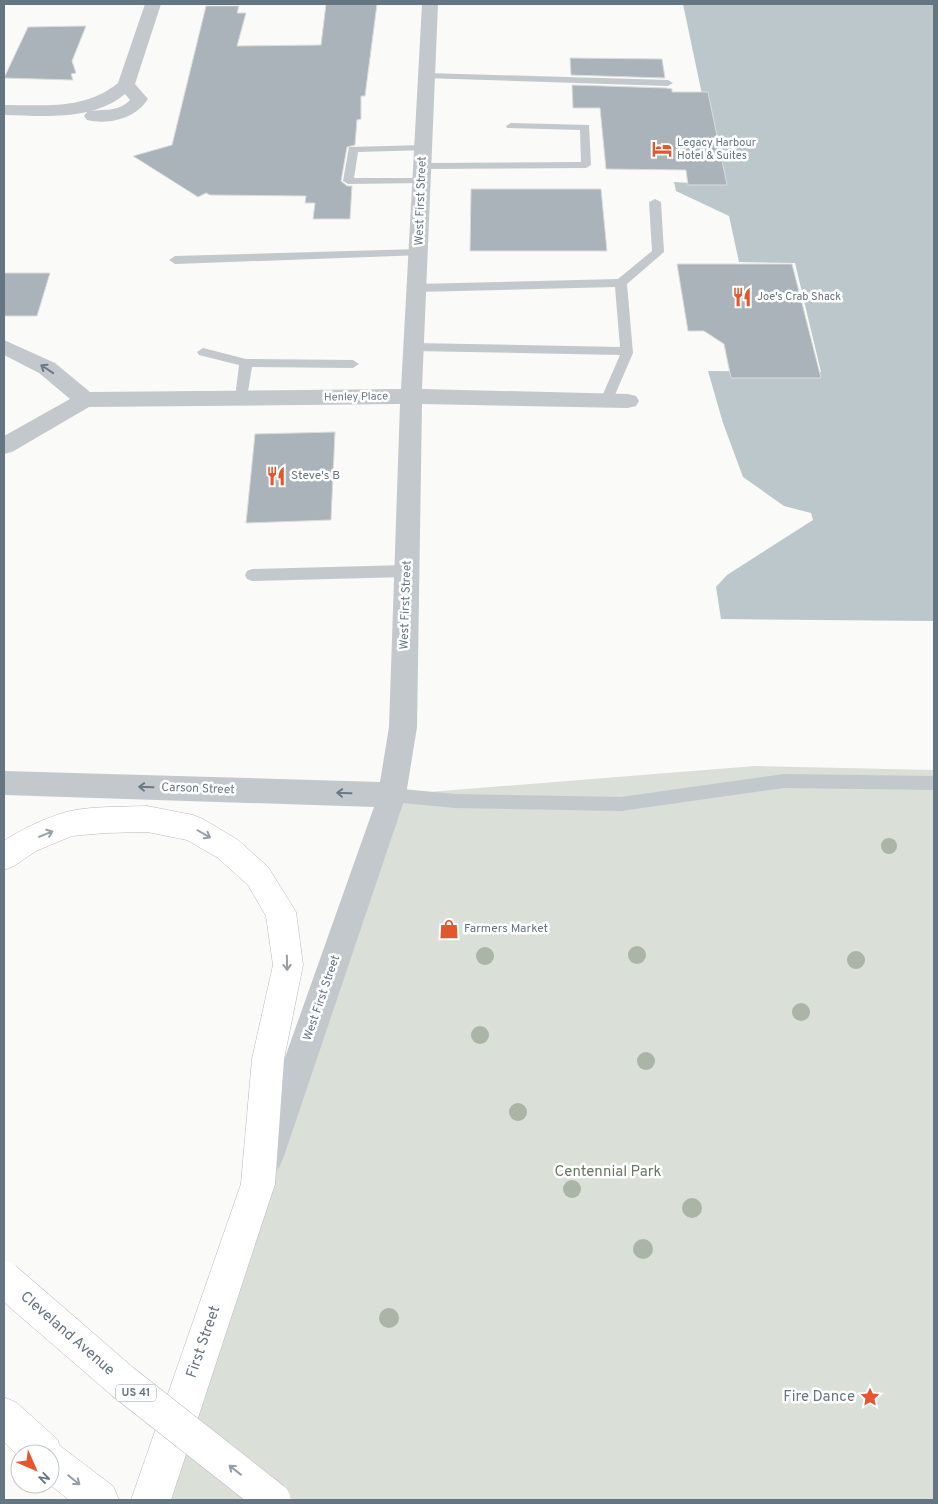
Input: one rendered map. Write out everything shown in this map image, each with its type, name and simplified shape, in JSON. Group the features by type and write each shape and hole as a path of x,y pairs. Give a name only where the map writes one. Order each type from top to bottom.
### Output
{"main road":[{"name":"First Street","path":"4,856 26,842 70,824 105,820 147,819 193,828 228,848 258,876 281,912 288,966 268,1060 258,1184 151,1500"},
{"name":"Cleveland Avenue","path":"4,1280 123,1382 273,1500"},
{"path":"4,1416 33,1444"},
{"path":"60,1468 99,1500"}],"street":[{"path":"4,110 61,110 72,116 110,116 122,113 135,106 139,99 126,85 152,4"},
{"name":"West First Street","path":"258,1184 392,795 403,727 411,396 418,288 430,4"},
{"path":"4,347 47,368 85,400"},
{"name":"Henley Place","path":"4,446 85,400 411,396 628,401"},
{"name":"Carson Street","path":"4,783 392,795"}],"lane":[{"path":"427,76 668,83"},
{"path":"423,165 353,149 348,181 423,165 586,165 585,127 511,126"},
{"path":"418,288 621,282 658,252 655,202"},
{"path":"175,260 419,253"},
{"path":"606,401 626,350 621,282"},
{"path":"414,348 626,350"},
{"path":"203,352 246,363 353,364"},
{"path":"241,398 246,363"},
{"path":"252,575 407,571"},
{"path":"392,795 455,801 621,804 784,781 934,783"}],"green space":[{"name":"Centennial Park","path":"755,766 934,770 934,1500 151,1500 392,795"}],"shaded area":[{"path":"683,4 934,4 934,621 721,619 716,587 727,575 813,520 811,513 784,506 743,477 723,423 708,371 821,372 795,263 739,262 729,216 676,191 674,182 721,185"}],"building":[{"path":"326,4 377,4 365,96 361,96 361,119 357,120 355,145 347,147 341,181 347,186 352,186 350,219 313,219 315,203 305,203 306,196 210,195 206,193 198,197 133,156 172,145 206,6 239,6 237,13 246,13 237,46 321,45"},
{"path":"86,26 72,61 76,73 71,74 73,80 4,78 28,27"},
{"path":"570,58 662,59 665,78 571,75"},
{"name":"Legacy Harbour Hotel & Suites","path":"572,85 666,88 672,89 672,92 708,92 727,185 688,185 686,170 606,169 600,108 573,108"},
{"path":"471,189 601,189 607,251 470,251"},
{"name":"Joe's Crab Shack","path":"677,264 792,264 821,378 731,378 724,344 704,331 688,331"},
{"path":"4,273 50,273 37,316 4,316"},
{"name":"Steve's B","path":"335,432 331,520 246,523 255,434"}],"place":[{"name":"Legacy Harbour Hotel & Suites","path":"662,149"},
{"name":"Joe's Crab Shack","path":"742,297"},
{"name":"Steve's B","path":"276,476"},
{"name":"Farmers Market","path":"449,929"},
{"name":"Fire Dance","path":"870,1397"}]}
